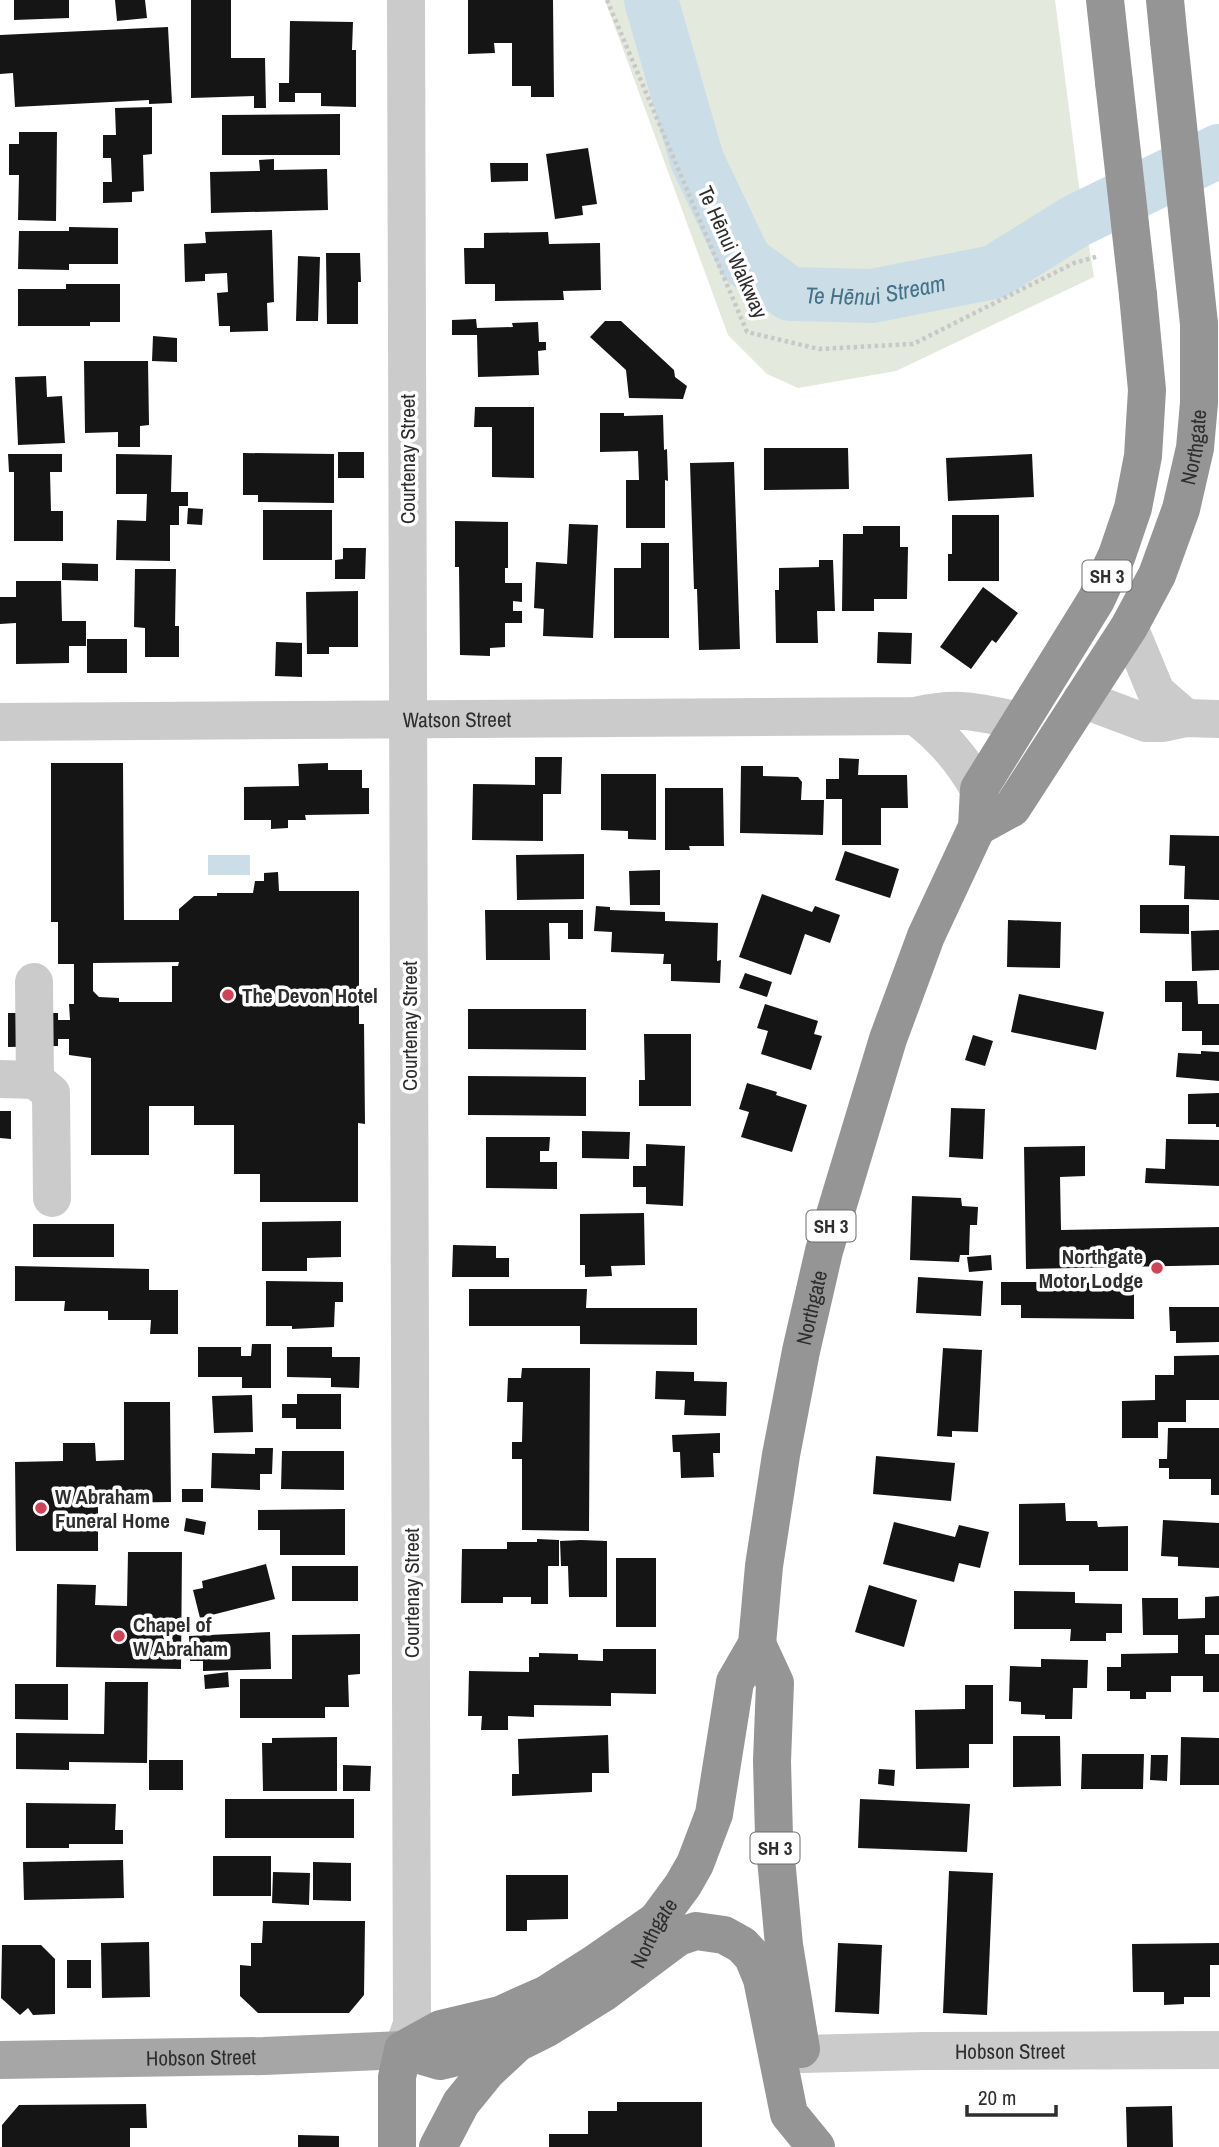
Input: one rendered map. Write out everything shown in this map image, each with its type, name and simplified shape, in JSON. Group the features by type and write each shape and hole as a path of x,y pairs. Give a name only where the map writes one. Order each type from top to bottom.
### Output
{"highway":[{"name":"Northgate","path":"438,2147 461,2103 517,2043 556,2022 634,1970 658,1919 683,1885 706,1836 719,1790 735,1682 757,1644 764,1566 780,1455 801,1351 824,1251 887,1039 926,936 977,827 979,789 1096,600 1133,508 1143,456 1147,390 1105,0"},
{"name":"Northgate","path":"977,827 1012,808 1129,627 1162,564 1186,489 1195,448 1199,403 1199,324 1165,0"},
{"name":"Northgate","path":"757,1644 775,1683 772,1761 775,1837 784,1945 802,2054"},
{"path":"397,2147 397,2077 403,2050 441,2029 500,2015 547,1994 658,1919"},
{"path":"634,1970 687,1933 716,1933 734,1939 748,1950 762,1979 789,2114 818,2147"},
{"path":"403,2050 440,2061 517,2043"},
{"name":"SH 3","path":"802,2054 818,2147"}],"main road":[{"name":"Hobson Street","path":"0,2060 251,2056 403,2050"}],"street":[{"name":"Courtenay Street","path":"403,2050 412,2024 406,0"},
{"path":"1129,627 1156,692 1203,719"},
{"path":"1082,699 1146,723 1203,719"},
{"name":"Watson Street","path":"0,722 915,716 946,709 1020,721"},
{"path":"915,716 956,752 979,789"},
{"path":"34,982 18,1079 51,1093 52,1198"},
{"name":"Hobson Street","path":"802,2054 1219,2050"}],"path":[{"name":"Te Hēnui Walkway","path":"607,0 747,331 818,349 913,344 1074,263 1100,255"}],"shaded area":[{"path":"605,0 1055,0 1078,179 1094,277 896,371 798,388 767,374 728,335"},
{"path":"208,855 250,855 250,875 208,875"}],"building":[{"path":"14,0 69,0 69,18 14,20"},
{"path":"115,0 145,0 147,18 117,21"},
{"path":"191,0 231,0 231,58 265,58 266,108 254,108 254,96 191,98"},
{"path":"468,0 553,0 554,97 531,97 531,86 512,86 512,43 494,43 495,53 468,54"},
{"path":"290,21 353,22 356,107 321,106 321,93 295,93 295,102 279,102 279,83 289,83"},
{"path":"168,27 172,103 149,104 149,100 15,107 13,73 0,74 0,35"},
{"path":"152,107 152,154 143,155 144,191 132,192 132,202 103,203 103,182 112,182 111,158 103,158 103,135 116,135 115,108"},
{"path":"340,114 340,155 222,155 222,115"},
{"path":"19,132 57,132 56,221 18,220 19,175 9,175 9,144 19,144"},
{"path":"588,148 597,204 582,206 583,215 555,219 546,154"},
{"path":"274,159 274,170 327,169 328,210 211,213 210,172 260,171 259,160"},
{"path":"490,163 528,163 528,181 491,182"},
{"path":"69,227 118,228 118,264 69,264 69,270 18,269 19,231 69,231"},
{"path":"272,230 274,302 267,303 268,331 230,332 230,326 219,326 217,293 228,292 227,273 205,274 205,281 185,282 184,244 206,243 205,232"},
{"path":"548,232 549,244 600,243 601,290 563,291 564,300 495,301 495,284 465,284 464,248 484,248 484,233"},
{"path":"326,253 360,253 358,324 327,324"},
{"path":"298,256 320,257 318,321 296,321"},
{"path":"66,284 120,284 120,322 90,322 90,326 18,326 18,289 66,289"},
{"path":"476,319 477,328 513,327 512,323 538,322 539,342 546,342 546,350 538,351 539,375 478,377 477,335 452,335 452,320"},
{"path":"605,321 621,321 674,370 675,377 687,386 683,399 629,398 626,370 590,337"},
{"path":"153,336 177,338 177,362 152,361"},
{"path":"84,361 148,361 149,425 140,426 140,447 118,447 118,432 85,433"},
{"path":"46,376 47,397 62,396 65,443 18,445 15,377"},
{"path":"475,407 534,407 534,478 492,477 492,427 474,427"},
{"path":"600,413 624,413 624,416 663,415 668,481 665,480 665,528 626,528 626,480 639,480 638,451 600,452"},
{"path":"764,448 848,448 849,489 764,490"},
{"path":"338,452 364,452 364,478 338,478"},
{"path":"243,453 334,454 334,503 258,502 258,495 243,495"},
{"path":"8,454 62,454 62,472 50,472 51,511 63,511 63,541 14,541 14,472 9,472"},
{"path":"116,454 172,455 171,492 188,492 188,506 179,506 179,525 170,525 170,561 116,560 117,520 146,521 147,494 116,494"},
{"path":"1032,454 1034,497 948,501 946,458"},
{"path":"734,462 740,649 699,650 690,463"},
{"path":"188,508 203,509 202,525 187,524"},
{"path":"263,510 332,510 332,560 263,560"},
{"path":"952,515 999,515 999,581 948,581 948,554 952,554"},
{"path":"455,521 508,522 508,568 505,568 505,583 522,583 522,602 513,601 513,611 522,611 522,623 505,623 505,647 490,648 490,656 460,655 459,567 455,567"},
{"path":"569,524 598,525 593,638 543,636 544,609 534,608 536,562 567,564"},
{"path":"863,526 900,526 900,547 908,547 907,599 874,599 874,611 842,611 843,534 863,534"},
{"path":"641,543 669,543 669,638 614,638 614,568 641,568"},
{"path":"343,548 366,548 365,579 335,579 335,560 343,559"},
{"path":"819,560 833,560 835,611 817,611 818,643 776,643 775,590 779,590 779,568 819,567"},
{"path":"62,563 98,564 98,581 62,580"},
{"path":"135,569 176,569 175,626 179,626 179,657 145,657 145,628 134,627"},
{"path":"16,581 61,581 62,621 86,621 86,646 69,646 69,663 16,664 16,623 0,624 0,597 16,597"},
{"path":"983,587 1018,613 996,643 992,640 971,669 940,647"},
{"path":"358,591 358,647 329,647 329,654 307,654 306,592"},
{"path":"878,632 912,633 911,664 877,663"},
{"path":"87,639 127,639 127,673 87,673"},
{"path":"276,642 302,643 302,677 275,676"},
{"path":"535,757 562,757 561,794 543,794 543,841 472,840 473,784 535,785"},
{"path":"839,758 859,759 858,775 907,775 908,808 881,808 881,845 842,845 842,799 826,799 826,779 839,779"},
{"path":"51,763 123,763 124,920 179,920 179,909 194,896 253,893 255,881 264,881 264,873 278,872 279,891 359,891 359,1024 364,1024 365,1124 358,1123 358,1202 260,1202 260,1174 234,1174 234,1125 194,1125 194,1106 149,1106 149,1155 91,1155 91,1058 69,1055 69,1039 58,1039 58,1046 8,1047 8,1013 58,1013 58,1020 70,1020 69,1004 74,1004 74,964 58,964 58,922 51,922","holes":["179,962 178,966 172,966 172,1002 119,1002 119,998 99,997 93,991 93,963"]},
{"path":"328,763 328,770 362,770 362,788 369,788 369,814 305,815 306,820 288,820 288,828 271,829 271,820 244,820 244,787 299,786 298,764"},
{"path":"741,766 763,766 763,776 798,777 802,782 801,800 824,800 823,835 740,833"},
{"path":"601,774 656,774 656,840 628,839 628,831 601,830"},
{"path":"665,788 723,788 724,846 689,846 690,850 665,850"},
{"path":"1170,835 1219,836 1219,900 1184,899 1185,866 1169,865"},
{"path":"845,851 899,869 890,898 835,880"},
{"path":"584,854 584,899 517,900 516,855"},
{"path":"660,870 660,905 630,905 629,871"},
{"path":"762,894 812,912 815,906 840,915 830,943 805,934 791,975 739,957"},
{"path":"1140,905 1189,905 1189,934 1140,933"},
{"path":"596,906 610,907 610,910 665,912 665,921 718,923 717,961 721,960 720,983 671,981 671,964 663,964 664,954 611,952 612,932 594,931"},
{"path":"485,910 583,910 583,939 568,939 568,923 549,923 550,960 486,960"},
{"path":"1008,920 1061,922 1060,968 1007,967"},
{"path":"1219,930 1219,970 1192,971 1191,931"},
{"path":"745,973 772,982 767,997 739,988"},
{"path":"1165,981 1197,981 1198,1004 1219,1004 1219,1045 1202,1045 1202,1031 1182,1031 1182,1002 1165,1002"},
{"path":"1019,994 1104,1012 1096,1050 1011,1032"},
{"path":"765,1004 818,1021 814,1034 822,1036 811,1070 761,1054 768,1031 757,1028"},
{"path":"468,1009 586,1009 586,1050 468,1049"},
{"path":"644,1034 691,1034 691,1106 639,1106 639,1080 645,1080"},
{"path":"973,1035 993,1041 985,1066 965,1060"},
{"path":"1201,1051 1219,1052 1219,1081 1176,1077 1178,1053 1201,1054"},
{"path":"468,1076 586,1077 586,1116 468,1115"},
{"path":"747,1083 807,1105 792,1152 741,1137 749,1112 739,1109"},
{"path":"1219,1093 1219,1127 1216,1127 1216,1124 1188,1124 1188,1094"},
{"path":"951,1108 985,1109 983,1159 949,1157"},
{"path":"0,1111 11,1111 11,1139 0,1138"},
{"path":"582,1131 630,1132 629,1159 582,1158"},
{"path":"486,1137 550,1137 549,1151 540,1151 540,1162 557,1162 557,1189 486,1188"},
{"path":"1166,1139 1219,1140 1219,1186 1145,1183 1146,1168 1165,1169"},
{"path":"646,1144 685,1146 683,1206 646,1204 646,1187 633,1187 633,1166 646,1166"},
{"path":"1085,1146 1085,1176 1060,1177 1061,1230 1219,1227 1219,1265 1026,1269 1024,1147"},
{"path":"912,1196 961,1198 962,1206 978,1207 977,1225 970,1225 969,1255 960,1255 959,1262 910,1260"},
{"path":"644,1213 645,1265 611,1266 612,1276 585,1277 585,1265 580,1265 580,1214"},
{"path":"341,1221 341,1257 307,1258 307,1271 262,1271 262,1222"},
{"path":"33,1224 114,1224 114,1257 33,1257"},
{"path":"453,1245 496,1246 496,1258 509,1258 509,1277 452,1277"},
{"path":"991,1255 992,1270 969,1272 967,1257"},
{"path":"15,1266 149,1269 149,1290 178,1290 178,1334 150,1334 151,1320 108,1320 108,1311 64,1311 65,1301 15,1301"},
{"path":"918,1277 983,1281 981,1316 916,1313"},
{"path":"266,1281 343,1282 343,1302 335,1302 334,1327 292,1329 292,1326 266,1326"},
{"path":"1001,1282 1134,1282 1134,1319 1021,1318 1021,1305 1001,1305"},
{"path":"469,1289 587,1289 586,1308 697,1308 697,1345 580,1344 580,1326 469,1326"},
{"path":"1169,1307 1219,1307 1219,1342 1176,1343 1176,1331 1170,1331"},
{"path":"252,1344 271,1344 271,1388 242,1388 242,1377 198,1377 198,1347 241,1347 241,1356 251,1356"},
{"path":"287,1347 332,1347 332,1357 360,1357 359,1388 331,1387 331,1378 287,1377"},
{"path":"943,1348 982,1350 978,1432 952,1431 952,1437 937,1436"},
{"path":"1219,1355 1219,1400 1186,1400 1186,1422 1158,1422 1158,1438 1122,1438 1122,1401 1155,1400 1155,1375 1174,1375 1174,1356"},
{"path":"522,1368 590,1368 589,1531 522,1530 522,1459 512,1459 512,1442 522,1442 523,1402 507,1402 508,1378 521,1378"},
{"path":"656,1371 694,1372 694,1381 727,1382 726,1416 684,1415 685,1400 655,1399"},
{"path":"297,1394 341,1394 341,1429 296,1429 296,1418 282,1418 282,1404 297,1404"},
{"path":"252,1395 253,1432 214,1433 212,1396"},
{"path":"124,1402 170,1402 171,1502 98,1503 98,1551 16,1551 15,1462 63,1461 63,1443 95,1443 96,1461 124,1460"},
{"path":"1168,1428 1219,1428 1219,1495 1211,1495 1211,1479 1169,1479 1169,1468 1159,1468 1159,1459 1167,1459"},
{"path":"720,1433 720,1453 713,1453 714,1477 681,1478 680,1452 673,1452 672,1435"},
{"path":"255,1448 273,1448 272,1474 260,1474 260,1490 211,1488 212,1453 255,1454"},
{"path":"282,1451 344,1451 344,1490 281,1489"},
{"path":"876,1456 955,1463 951,1501 873,1494"},
{"path":"182,1489 203,1489 203,1502 182,1502"},
{"path":"1065,1503 1066,1521 1097,1521 1098,1527 1128,1526 1128,1571 1089,1571 1089,1565 1019,1565 1019,1504"},
{"path":"345,1509 345,1555 280,1555 280,1530 258,1530 258,1510"},
{"path":"186,1518 206,1522 204,1535 184,1531"},
{"path":"1163,1520 1219,1523 1219,1568 1178,1566 1178,1557 1161,1556"},
{"path":"894,1522 955,1537 959,1525 989,1532 980,1568 959,1563 954,1582 883,1564"},
{"path":"537,1539 559,1540 559,1566 548,1566 548,1604 531,1604 531,1597 503,1597 503,1603 461,1603 462,1549 507,1549 507,1542 537,1542"},
{"path":"560,1541 607,1541 607,1597 569,1597 568,1566 561,1566"},
{"name":"Chapel of W Abraham","path":"128,1552 182,1552 181,1669 56,1667 57,1584 96,1585 95,1605 127,1606"},
{"path":"616,1558 656,1558 656,1627 616,1627"},
{"path":"266,1564 275,1599 200,1618 193,1590 203,1588 202,1581"},
{"path":"292,1566 358,1566 358,1601 292,1601"},
{"path":"869,1585 917,1600 904,1647 855,1632"},
{"path":"1014,1591 1075,1592 1075,1603 1122,1604 1122,1633 1106,1633 1106,1641 1070,1641 1071,1629 1014,1629"},
{"path":"1219,1596 1219,1635 1205,1635 1205,1654 1219,1654 1219,1692 1203,1692 1203,1676 1171,1676 1171,1692 1146,1692 1146,1699 1130,1699 1130,1691 1107,1691 1107,1667 1121,1667 1121,1654 1178,1653 1178,1635 1143,1635 1142,1598 1178,1598 1178,1619 1205,1618 1205,1597"},
{"path":"270,1632 271,1669 203,1671 203,1661 190,1661 189,1636"},
{"path":"360,1634 360,1674 348,1675 349,1707 325,1707 325,1718 240,1718 240,1679 292,1679 292,1635"},
{"path":"603,1649 656,1649 656,1694 611,1693 611,1706 534,1705 534,1717 508,1716 508,1730 481,1730 482,1716 468,1716 469,1671 529,1672 529,1657 539,1657 539,1653 578,1654 578,1660 603,1661"},
{"path":"1041,1659 1088,1660 1087,1688 1073,1688 1072,1719 1045,1719 1045,1715 1021,1714 1021,1702 1009,1701 1010,1666 1041,1667"},
{"path":"228,1672 229,1687 205,1689 204,1675"},
{"path":"105,1682 148,1682 147,1763 69,1762 69,1770 16,1769 16,1733 104,1734"},
{"path":"15,1684 68,1684 68,1720 15,1719"},
{"path":"965,1685 993,1685 993,1744 969,1744 969,1768 916,1769 915,1710 965,1709"},
{"path":"608,1735 609,1773 592,1773 592,1792 512,1796 512,1774 519,1774 518,1739"},
{"path":"1013,1736 1060,1736 1061,1786 1013,1787"},
{"path":"337,1737 337,1791 263,1791 262,1743 272,1743 272,1738"},
{"path":"1181,1737 1219,1738 1219,1785 1180,1785"},
{"path":"1082,1754 1144,1754 1143,1789 1081,1789"},
{"path":"1151,1755 1168,1755 1167,1781 1150,1780"},
{"path":"149,1760 183,1760 183,1790 149,1790"},
{"path":"343,1765 371,1766 370,1791 343,1791"},
{"path":"879,1769 895,1770 894,1786 878,1784"},
{"path":"225,1799 354,1799 354,1838 225,1838"},
{"path":"860,1799 970,1804 967,1852 858,1848"},
{"path":"26,1803 116,1804 115,1830 123,1830 123,1844 69,1844 69,1848 26,1848"},
{"path":"213,1856 271,1856 271,1896 213,1896"},
{"path":"123,1860 124,1898 24,1900 23,1862"},
{"path":"313,1862 351,1863 351,1901 313,1900"},
{"path":"949,1871 993,1873 987,2015 943,2013"},
{"path":"273,1872 310,1873 309,1905 272,1903"},
{"path":"506,1875 568,1875 568,1919 527,1920 527,1931 506,1931"},
{"path":"263,1921 365,1921 364,1995 349,2013 258,2013 240,1996 240,1965 251,1966 251,1943 262,1943"},
{"path":"149,1942 150,1997 102,1998 101,1943"},
{"path":"838,1943 882,1945 879,2014 835,2012"},
{"path":"1219,1943 1219,1965 1210,1965 1210,1997 1184,1997 1184,2004 1164,2005 1164,1992 1133,1992 1132,1944"},
{"path":"2,1945 41,1945 55,1959 55,2014 33,2015 28,2008 20,2015 1,1998"},
{"path":"67,1960 91,1960 91,1988 67,1988"},
{"path":"617,2102 702,2102 702,2147 549,2147 549,2134 588,2134 588,2111 617,2111"},
{"path":"146,2104 147,2128 130,2128 130,2147 2,2147 2,2125 19,2105"},
{"path":"1172,2106 1173,2147 1127,2147 1126,2107"},
{"path":"298,2135 339,2136 339,2147 298,2147"}],"waterway":[{"name":"Te Hēnui Stream","path":"651,0 697,160 745,261 790,294 872,296 994,272 1076,221 1219,151"}],"place":[{"name":"The Devon Hotel","path":"228,995"},
{"name":"Northgate Motor Lodge","path":"1157,1268"},
{"name":"W Abraham Funeral Home","path":"41,1508"},
{"name":"Chapel of W Abraham","path":"119,1636"}]}
